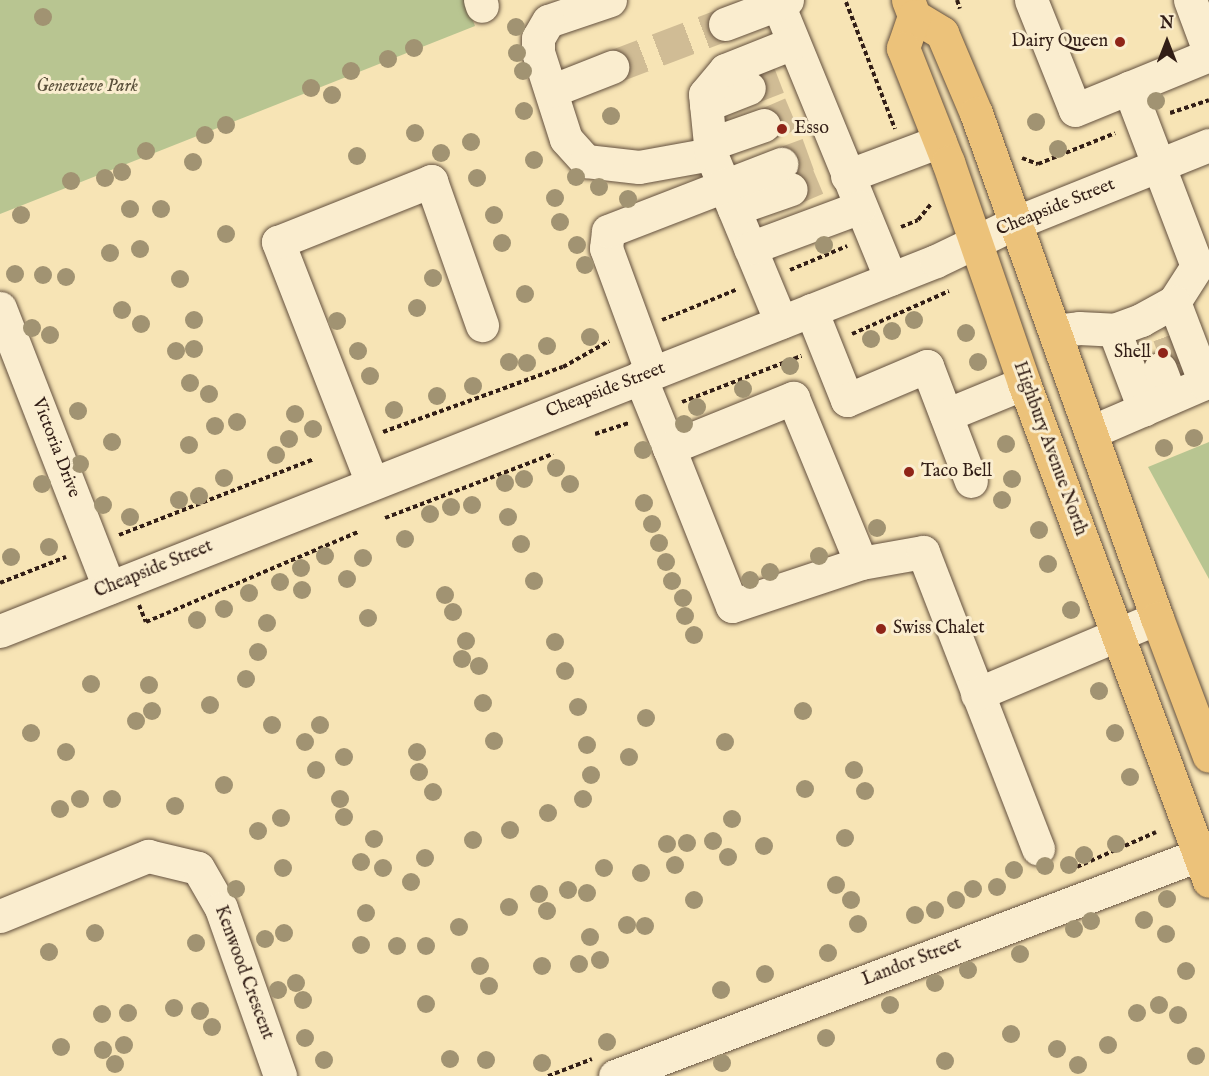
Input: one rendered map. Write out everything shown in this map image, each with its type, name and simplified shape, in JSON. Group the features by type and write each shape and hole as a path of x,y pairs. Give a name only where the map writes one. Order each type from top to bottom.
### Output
{"main road":[{"name":"Highbury Avenue North","path":"1206,862 1024,383 940,141 903,48 911,8 942,33 976,113 1157,618 1209,756"}],"street":[{"path":"610,0 548,21 538,38 538,52 566,139 586,161 639,167 711,149 791,114"},
{"path":"1031,0 1075,110 1209,53 1190,0"},
{"path":"725,24 782,2 781,69 791,114 817,168 860,207 891,279"},
{"path":"551,91 612,67"},
{"path":"781,69 725,70 705,94 711,149 781,322"},
{"path":"706,105 781,69"},
{"path":"1091,432 1159,352 1197,266 1129,88"},
{"path":"940,141 817,168 729,197 608,231 606,248 669,448 732,606 861,563 923,552 1038,848"},
{"name":"Cheapside Street","path":"0,631 122,592 372,483 891,279 1015,223 1209,145"},
{"path":"372,483 278,242 431,181 482,325"},
{"path":"750,248 860,207"},
{"name":"Victoria Drive","path":"0,308 7,347 122,592"},
{"path":"811,310 847,400 927,366 971,481"},
{"path":"1055,331 1079,328 1159,352"},
{"path":"946,415 1024,383"},
{"path":"669,448 793,398 861,563"},
{"path":"977,694 1157,618"},
{"name":"Kenwood Crescent","path":"0,916 148,856 198,868 221,908 280,1076"},
{"name":"Landor Street","path":"615,1076 1206,862"}],"path":[{"path":"785,272 853,244"},
{"path":"654,323 740,288"},
{"path":"376,434 563,367 618,336"},
{"path":"595,434 632,422"},
{"path":"385,518 554,454"},
{"path":"118,536 314,459"},
{"path":"122,592 146,622 358,532"},
{"path":"0,583 77,552"}],"green space":[{"name":"Genevieve Park","path":"0,0 465,0 475,26 0,214"},
{"path":"1209,442 1209,579 1148,467"}],"tunnel":[{"path":"612,67 725,24"},
{"path":"749,88 778,77"},
{"path":"764,125 792,113"},
{"path":"781,164 808,154"},
{"path":"791,189 817,178"},
{"path":"1169,335 1179,363"}],"place":[{"name":"Dairy Queen","path":"1120,42"},
{"name":"Esso","path":"782,129"},
{"name":"Shell","path":"1163,353"},
{"name":"Taco Bell","path":"909,472"},
{"name":"Swiss Chalet","path":"881,629"}]}
